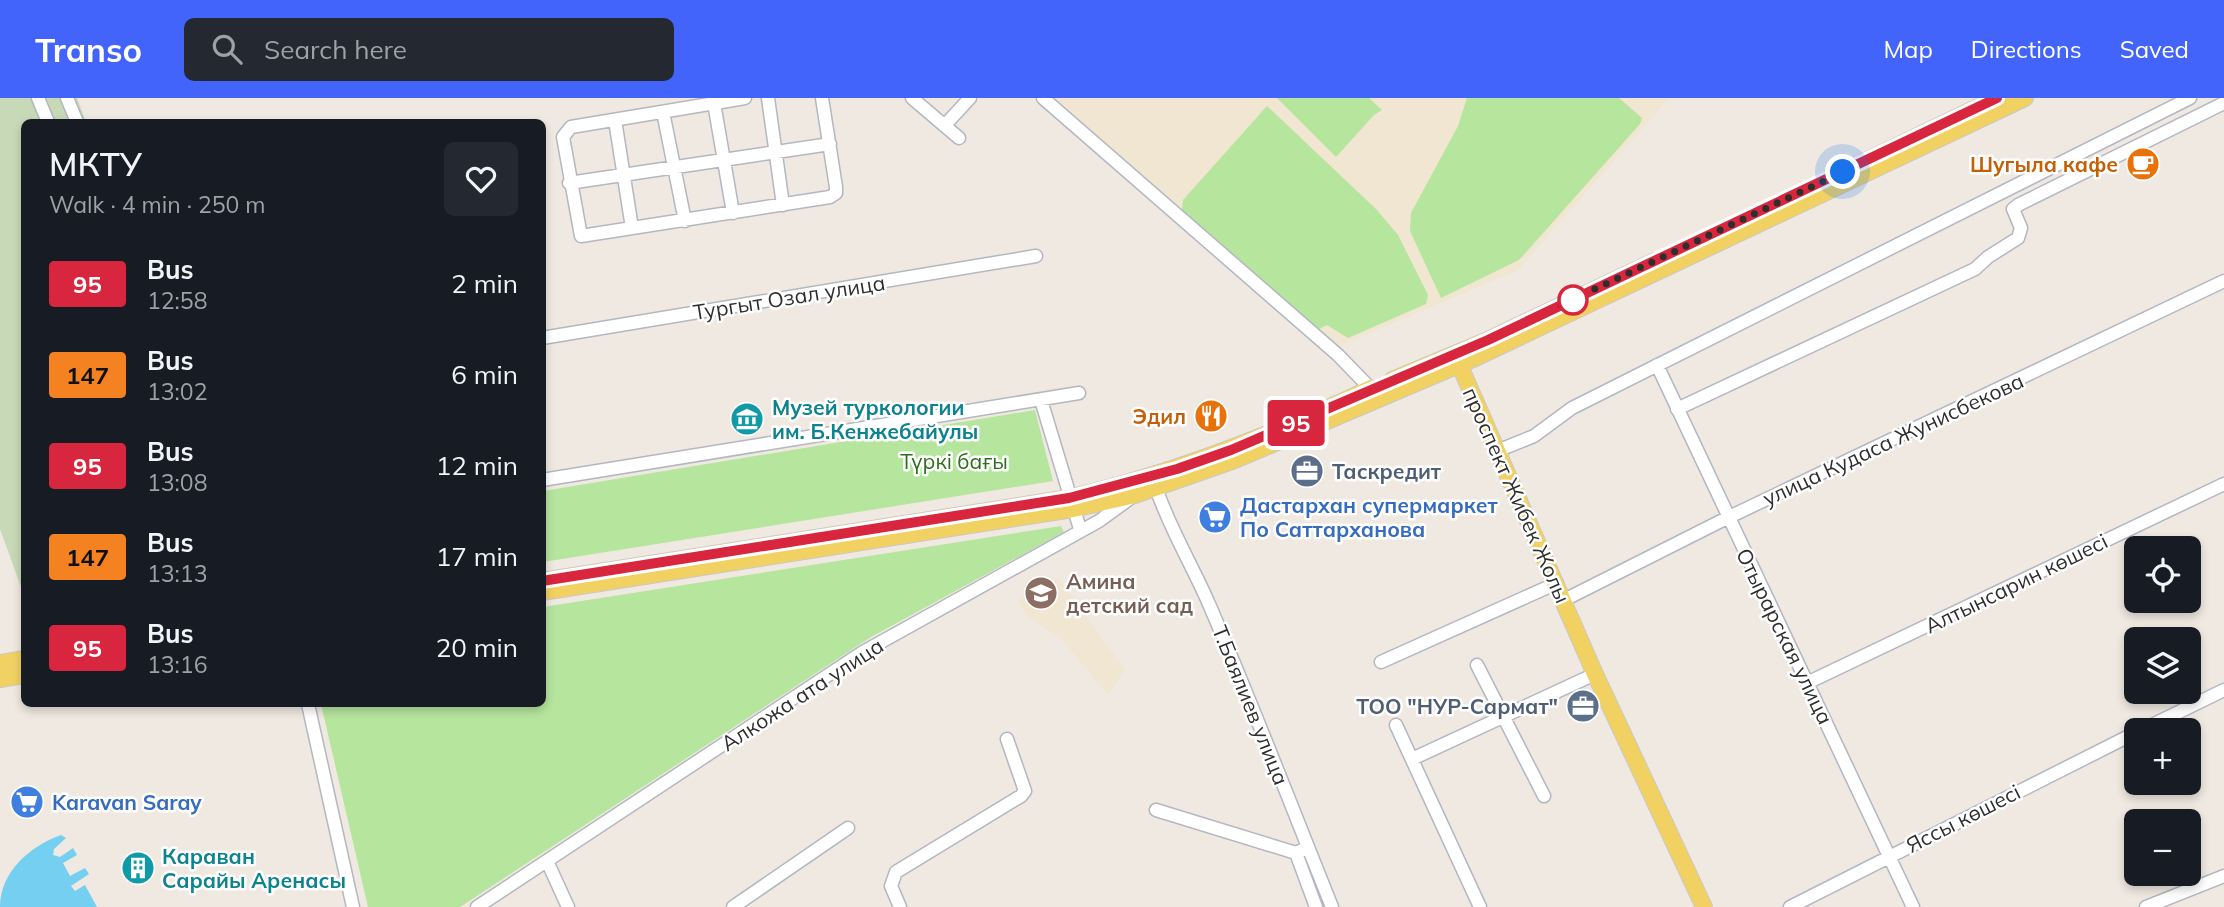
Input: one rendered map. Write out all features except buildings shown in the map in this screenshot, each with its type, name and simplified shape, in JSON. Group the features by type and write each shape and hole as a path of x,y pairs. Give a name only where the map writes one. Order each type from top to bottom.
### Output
{"main road":[{"path":"546,591 1071,503 1188,466 1371,388 1457,360 1997,98"},
{"path":"546,580 1135,495 1235,460 2025,98"},
{"name":"проспект Жибек Жолы","path":"1457,360 1595,674 1704,907"},
{"path":"0,663 21,660"},
{"path":"0,678 21,675"}],"street":[{"path":"38,98 47,119"},
{"path":"67,98 75,119"},
{"path":"746,98 570,127 565,131 563,137 569,183 581,236 830,197 836,193 822,98"},
{"path":"768,98 783,205"},
{"path":"912,98 959,138"},
{"path":"945,125 970,98"},
{"path":"1043,98 1338,355 1371,388"},
{"path":"1497,451 1534,436 1572,408 2190,98"},
{"path":"714,103 726,160 733,213"},
{"path":"1677,409 1975,270 1988,257 2018,238 2021,228 2014,209 2018,205 2224,103"},
{"path":"663,112 685,221"},
{"path":"615,120 632,228"},
{"path":"569,183 830,144"},
{"name":"Тургыт Озал улица","path":"546,337 1036,256"},
{"name":"улица Кудаса Жунисбекова","path":"1564,600 1727,518 2224,281"},
{"name":"Отырарская улица","path":"1657,365 1913,907"},
{"path":"546,479 1079,393"},
{"path":"1041,400 1080,530"},
{"name":"Алтынсарин көшесі","path":"1809,682 2224,484"},
{"name":"Т.Баялиев улица","path":"1156,488 1167,522 1204,592 1247,691 1302,850 1316,907"},
{"name":"Алкожа ата улица","path":"477,907 863,652 1099,521 1135,495"},
{"path":"1381,662 1557,583"},
{"path":"1477,666 1544,796"},
{"path":"1412,759 1595,674"},
{"path":"2167,718 2224,690"},
{"path":"309,707 353,907"},
{"path":"1396,725 1480,906"},
{"name":"Яссы көшесі","path":"1790,907 2124,738"},
{"path":"900,907 891,887 896,873 1025,791 1007,739"},
{"path":"1156,810 1302,850"},
{"path":"733,907 848,828"},
{"name":"Т.Баялиев улица","path":"1302,850 1332,907"},
{"path":"547,861 568,907"},
{"path":"2146,907 2224,876"}],"shaded area":[{"path":"1052,98 1669,98 1518,270 1337,347"},
{"path":"1058,578 1125,670 1108,695 1061,638 1030,618 1017,601"}],"green space":[{"path":"0,98 77,98 85,119 21,119 21,587 0,529"},
{"path":"1277,98 1369,98 1382,110 1374,115 1336,157"},
{"path":"1467,98 1619,98 1642,118 1640,124 1519,260 1441,298 1410,231 1411,213 1458,126"},
{"path":"1267,106 1376,209 1398,235 1428,295 1426,304 1348,338 1327,325 1319,329 1182,210 1183,200"},
{"name":"Түркі бағы","path":"1035,410 1053,481 546,562 546,491"},
{"path":"1061,526 1064,532 871,637 460,907 368,907 322,707 546,707 546,607"}],"water":[{"path":"61,835 66,838 54,849 53,855 60,857 73,848 77,855 63,863 70,876 85,868 89,874 71,886 75,891 85,885 97,907 0,907 5,883 19,862 38,846"}],"bus line":[{"name":"95","path":"546,580 1069,498 1177,469 1231,450 1488,340 1997,98"}],"place":[{"name":"Шугыла кафе","path":"2143,164"},
{"name":"Эдил","path":"1211,416"},
{"name":"Музей туркологии им. Б.Кенжебайулы","path":"747,419"},
{"name":"Таскредит","path":"1307,471"},
{"name":"Дастархан супермаркет По Саттарханова","path":"1215,517"},
{"name":"Амина детский сад","path":"1041,593"},
{"name":"ТОО \"НУР-Сармат\"","path":"1583,706"},
{"name":"Karavan Saray","path":"27,802"},
{"name":"Караван Сарайы Аренасы","path":"138,868"}],"route":[{"path":"1573,300 1561,305 1843,172"}]}
